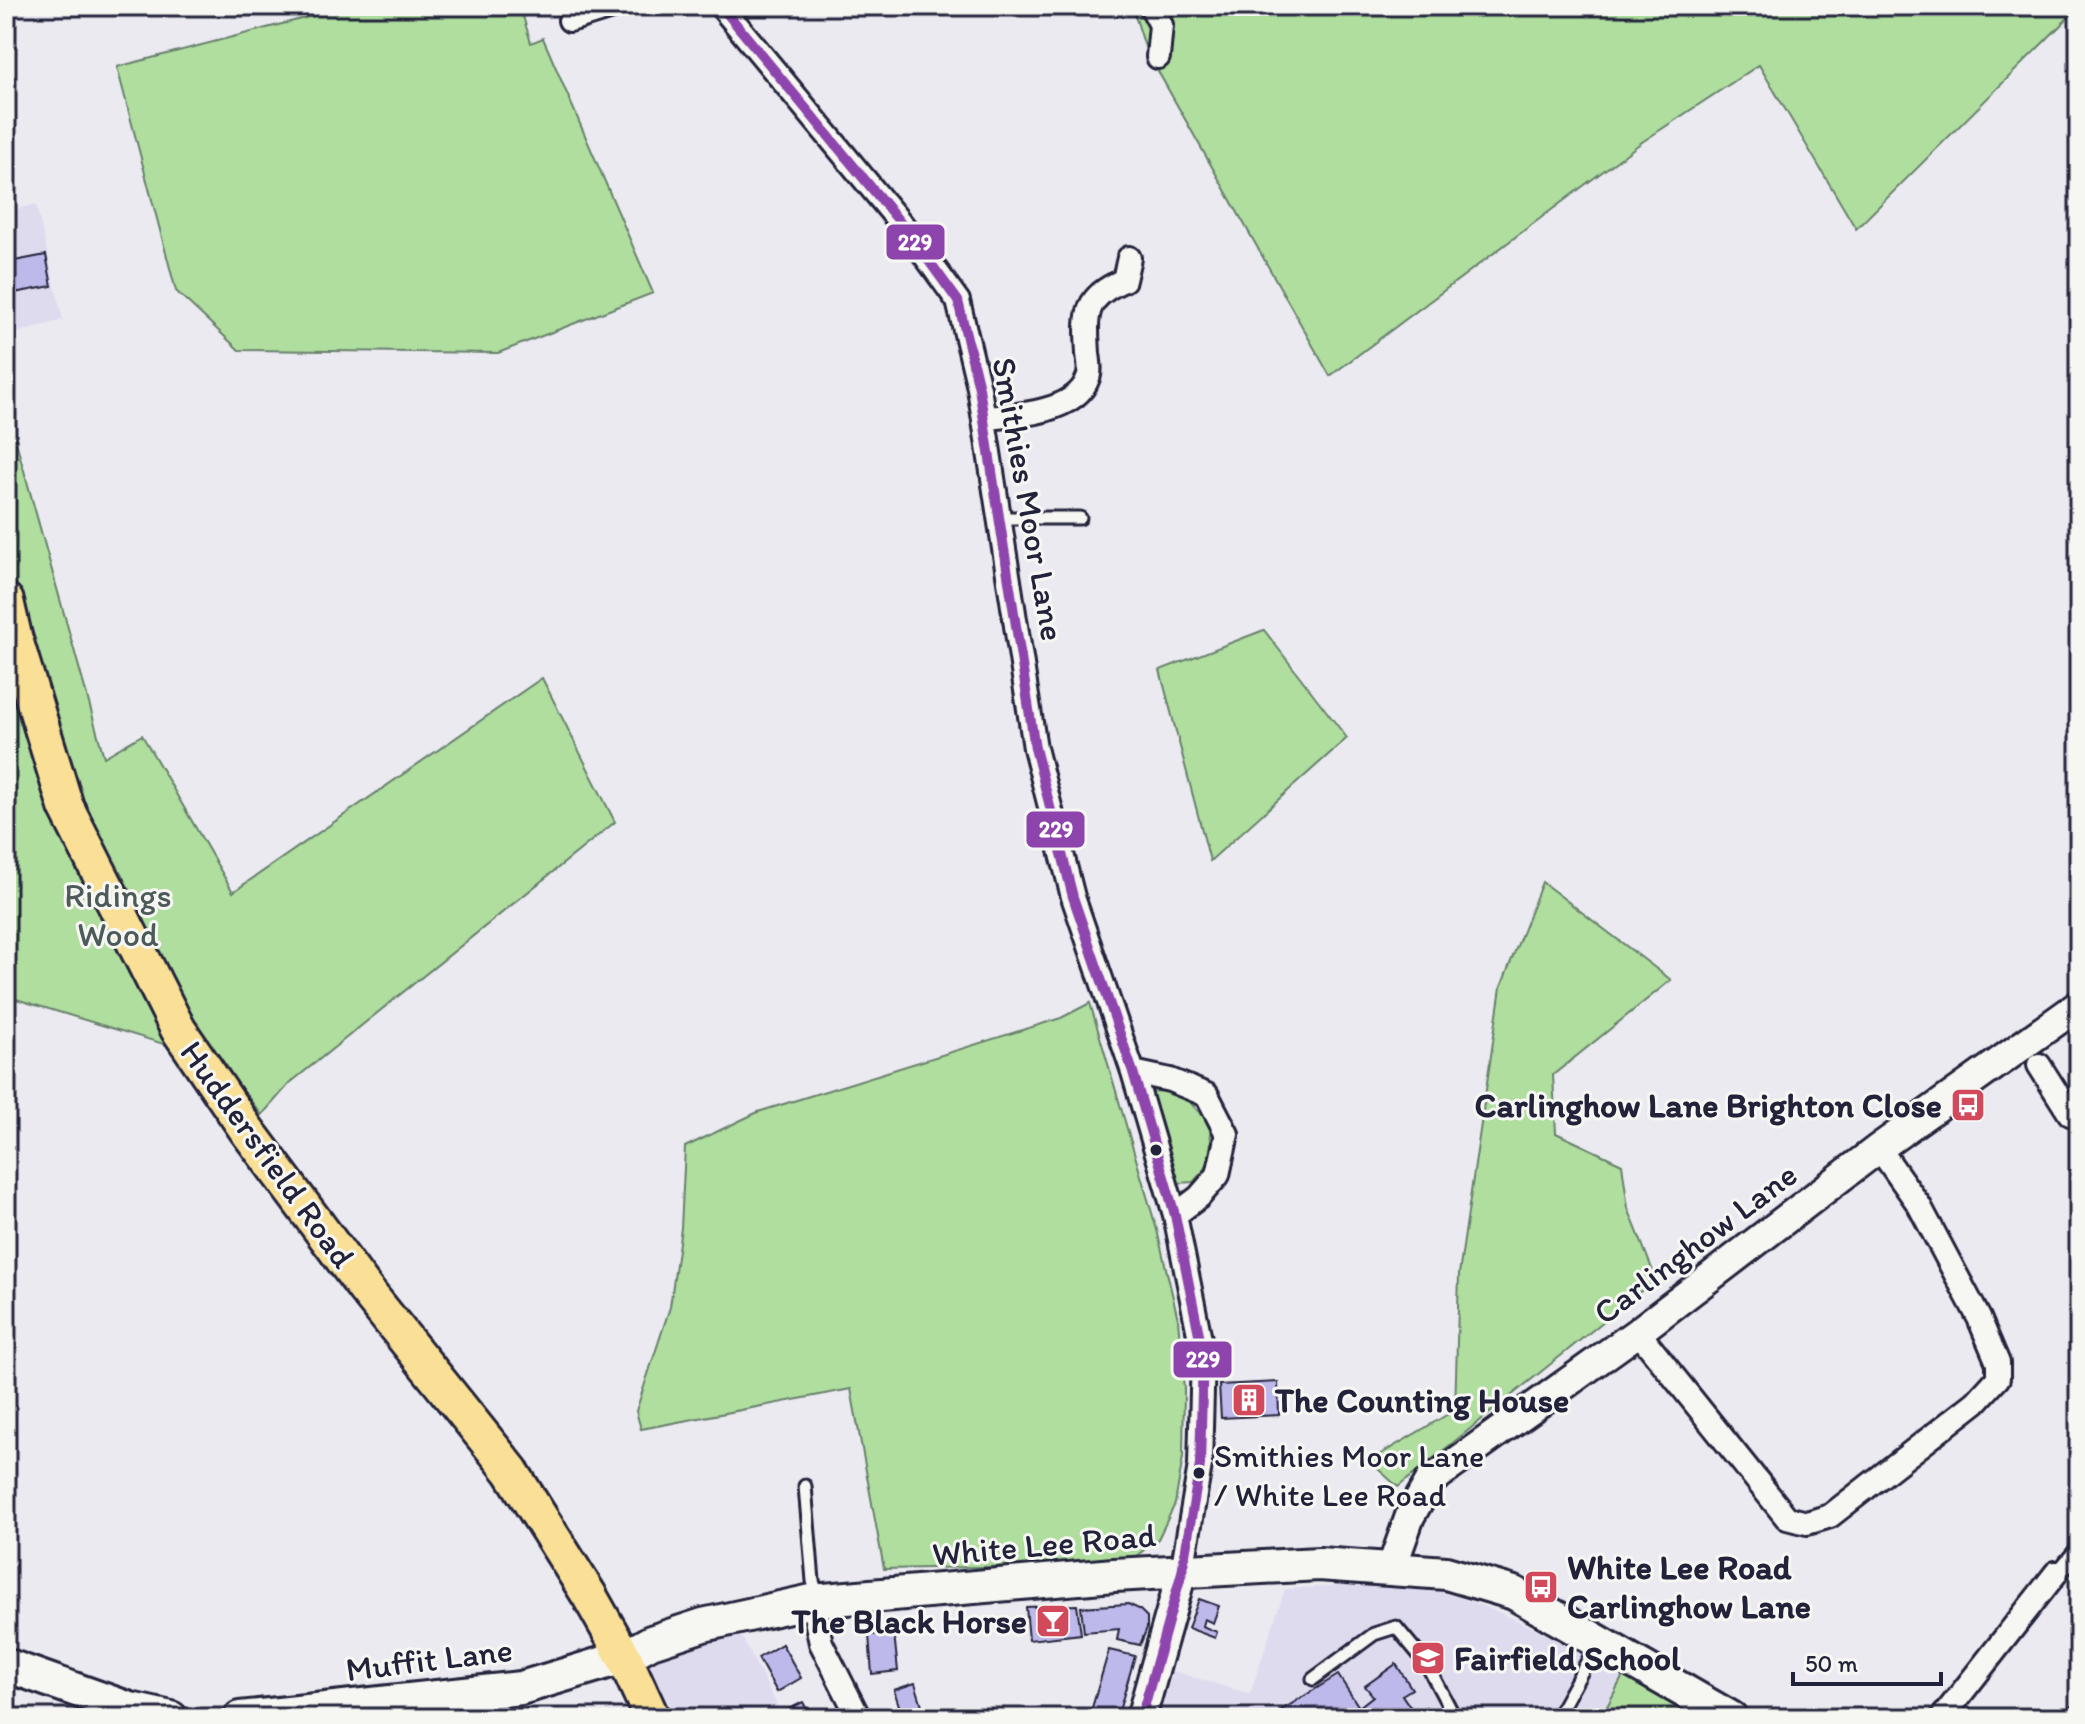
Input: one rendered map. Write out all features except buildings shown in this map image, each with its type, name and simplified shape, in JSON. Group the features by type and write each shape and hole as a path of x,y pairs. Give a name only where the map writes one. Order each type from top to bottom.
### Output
{"main road":[{"name":"Huddersfield Road","path":"6,601 66,807 178,1029 246,1129 365,1289 511,1471 589,1595 624,1657 652,1718"},
{"name":"White Lee Road","path":"624,1657 651,1642 703,1625 815,1601 1114,1575 1319,1564 1392,1567 1446,1573 1514,1593 1731,1718"},
{"name":"Muffit Lane","path":"240,1718 521,1688 624,1657"},
{"path":"6,1665 130,1709 171,1718"}],"street":[{"path":"570,20 615,6"},
{"name":"Smithies Moor Lane","path":"721,6 908,232 958,301 984,418 1035,748 1073,897 1133,1072 1175,1215 1203,1354 1200,1465 1182,1572"},
{"path":"1151,6 1161,25 1158,57"},
{"path":"984,418 1046,410 1081,392 1089,376 1086,318 1094,298 1124,280 1129,258"},
{"name":"Carlinghow Lane","path":"1392,1567 1410,1516 1430,1481 1638,1332 1879,1148 2079,1005"},
{"path":"2039,1065 2070,1114 2079,1117"},
{"path":"1133,1072 1170,1080 1207,1095 1227,1134 1218,1175 1199,1197 1175,1215"},
{"path":"1638,1332 1787,1518 1807,1523 1830,1516 1976,1402 1998,1378 1998,1363 1979,1318 1919,1205 1879,1148"},
{"path":"1141,1718 1182,1572"},
{"path":"1942,1718 2056,1573"},
{"path":"815,1601 821,1643 859,1718"}],"lane":[{"path":"999,518 1080,518"},
{"path":"805,1486 815,1601"},
{"path":"2056,1573 2079,1546"},
{"path":"2056,1573 2079,1561"},
{"path":"1313,1679 1374,1634 1396,1627 1426,1663 1455,1718"},
{"path":"1556,1718 1599,1640"}],"shaded area":[{"path":"36,204 63,320 6,336 6,212"},
{"name":"Fairfield School","path":"1390,1582 1456,1596 1503,1614 1624,1674 1601,1718 1158,1718 1173,1671 1250,1694 1285,1589"},
{"path":"741,1636 784,1718 678,1718 647,1666 695,1639"}],"green space":[{"path":"351,6 520,6 531,43 543,38 653,293 498,353 239,350 176,291 117,67"},
{"path":"1132,6 2079,7 1856,229 1759,65 1642,142 1330,376 1146,50"},
{"name":"Ridings Wood","path":"6,406 104,757 142,735 233,892 542,678 615,822 290,1083 262,1115 220,1061 6,996"},
{"path":"1264,630 1347,738 1210,861 1160,670"},
{"path":"1542,882 1671,980 1553,1075 1556,1133 1622,1164 1628,1208 1656,1279 1398,1487 1369,1461 1455,1410 1459,1274 1501,987"},
{"path":"1090,1003 1157,1230 1178,1319 1184,1389 1183,1457 1175,1504 1158,1539 1126,1564 884,1569 851,1389 641,1429 636,1411 670,1307 681,1228 685,1147 758,1112 1061,1018"},
{"path":"1162,1091 1187,1099 1210,1124 1208,1166 1193,1182 1179,1183 1147,1092"},
{"path":"1624,1674 1700,1718 1601,1718"}],"transit line":[{"name":"229","path":"721,6 908,232 958,301 979,388 1035,748 1073,897 1133,1072 1175,1215 1203,1354 1200,1465 1182,1572 1141,1718"}],"place":[{"name":"Carlinghow Lane Brighton Close","path":"1968,1105"},
{"name":"The Counting House","path":"1249,1400"},
{"name":"Smithies Moor Lane / White Lee Road","path":"1199,1473"},
{"name":"White Lee Road Carlinghow Lane","path":"1541,1587"},
{"name":"The Black Horse","path":"1053,1621"},
{"name":"Fairfield School","path":"1428,1658"}]}
